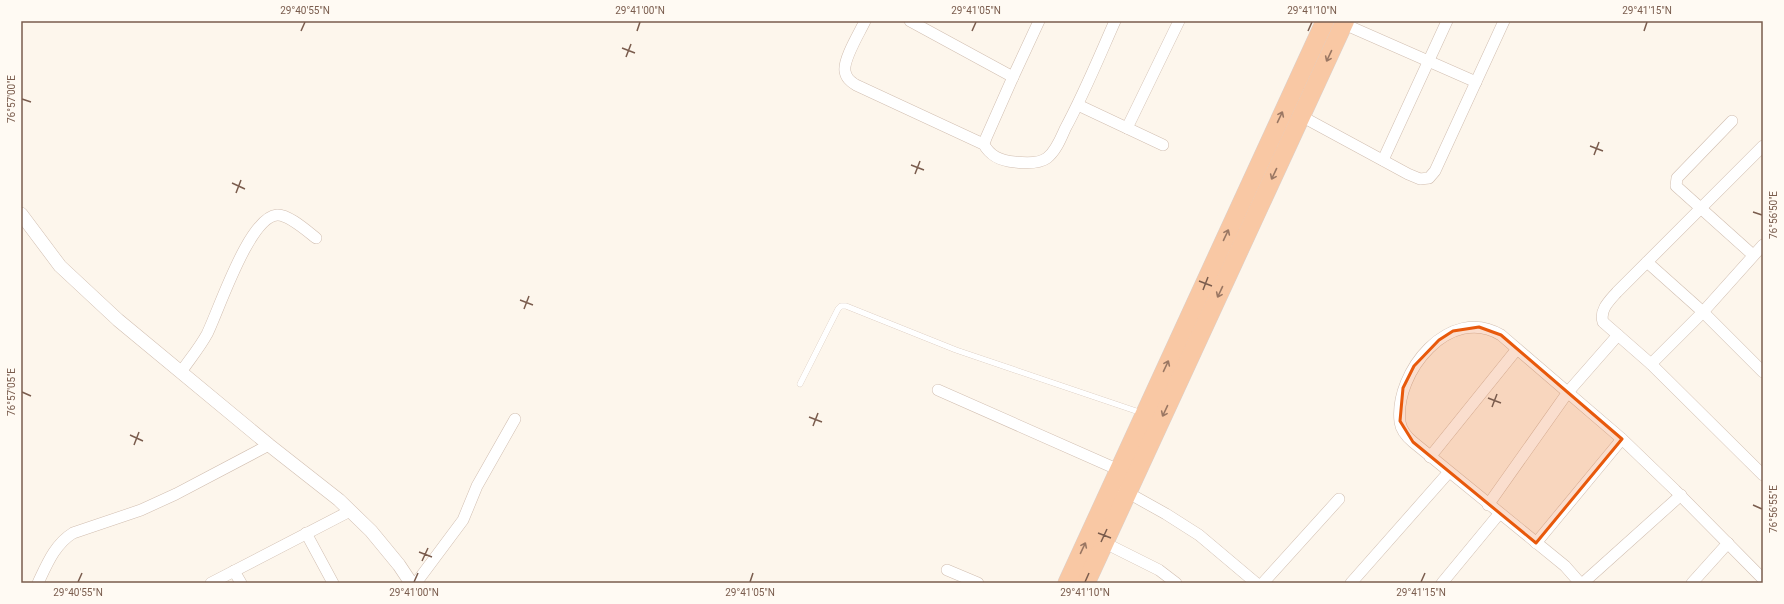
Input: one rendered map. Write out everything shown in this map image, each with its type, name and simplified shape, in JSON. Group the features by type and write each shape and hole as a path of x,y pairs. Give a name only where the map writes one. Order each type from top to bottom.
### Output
{"highway":[{"path":"1066,583 1325,21"},
{"path":"1086,583 1344,22"}],"street":[{"path":"865,21 846,62 845,71 849,80 856,85 971,139 983,143 988,152 1003,160 1019,163 1048,158 1056,148 1078,105 1115,21"},
{"path":"910,21 1013,77"},
{"path":"983,143 1039,21"},
{"path":"1127,128 1178,21"},
{"path":"1383,160 1447,21"},
{"path":"1301,116 1420,179 1429,178 1435,171 1504,21"},
{"path":"1344,22 1476,82"},
{"path":"1078,105 1163,145"},
{"path":"1732,121 1677,178 1676,186 1753,255"},
{"path":"1763,146 1617,292 1603,311 1603,322 1651,364 1763,476"},
{"path":"21,214 60,266 118,320 350,511 371,531 399,565 411,583"},
{"path":"181,372 206,336 241,256 260,225 272,216 282,215 316,238"},
{"path":"1651,364 1703,312 1763,245"},
{"path":"1647,262 1703,312 1763,372"},
{"path":"1681,495 1582,583 1565,566 1499,514 1430,457 1405,434 1400,421 1403,388 1414,366 1439,340 1453,331 1465,328 1488,328 1493,330 1622,439 1681,495 1763,579"},
{"path":"1488,504 1568,392 1618,335"},
{"path":"1430,457 1517,349"},
{"path":"938,390 1116,477 1128,493 1199,535 1256,583"},
{"path":"416,583 464,520 477,486 515,419"},
{"path":"1536,543 1622,439"},
{"path":"38,583 52,555 66,538 74,533 141,510 176,494 269,445"},
{"path":"1351,583 1449,472"},
{"path":"1263,583 1339,499"},
{"path":"212,583 350,511"},
{"path":"1442,583 1499,514"},
{"path":"306,533 333,583"},
{"path":"1105,543 1153,566 1176,583"},
{"path":"1692,583 1728,543"},
{"path":"948,570 978,583"},
{"path":"234,571 241,583"}],"lane":[{"path":"800,384 838,309 841,306 846,306 956,350 1144,414"}],"highlighted area":[{"path":"1479,327 1501,335 1622,439 1536,543 1413,442 1400,421 1403,388 1414,366 1439,340 1453,331"}]}
